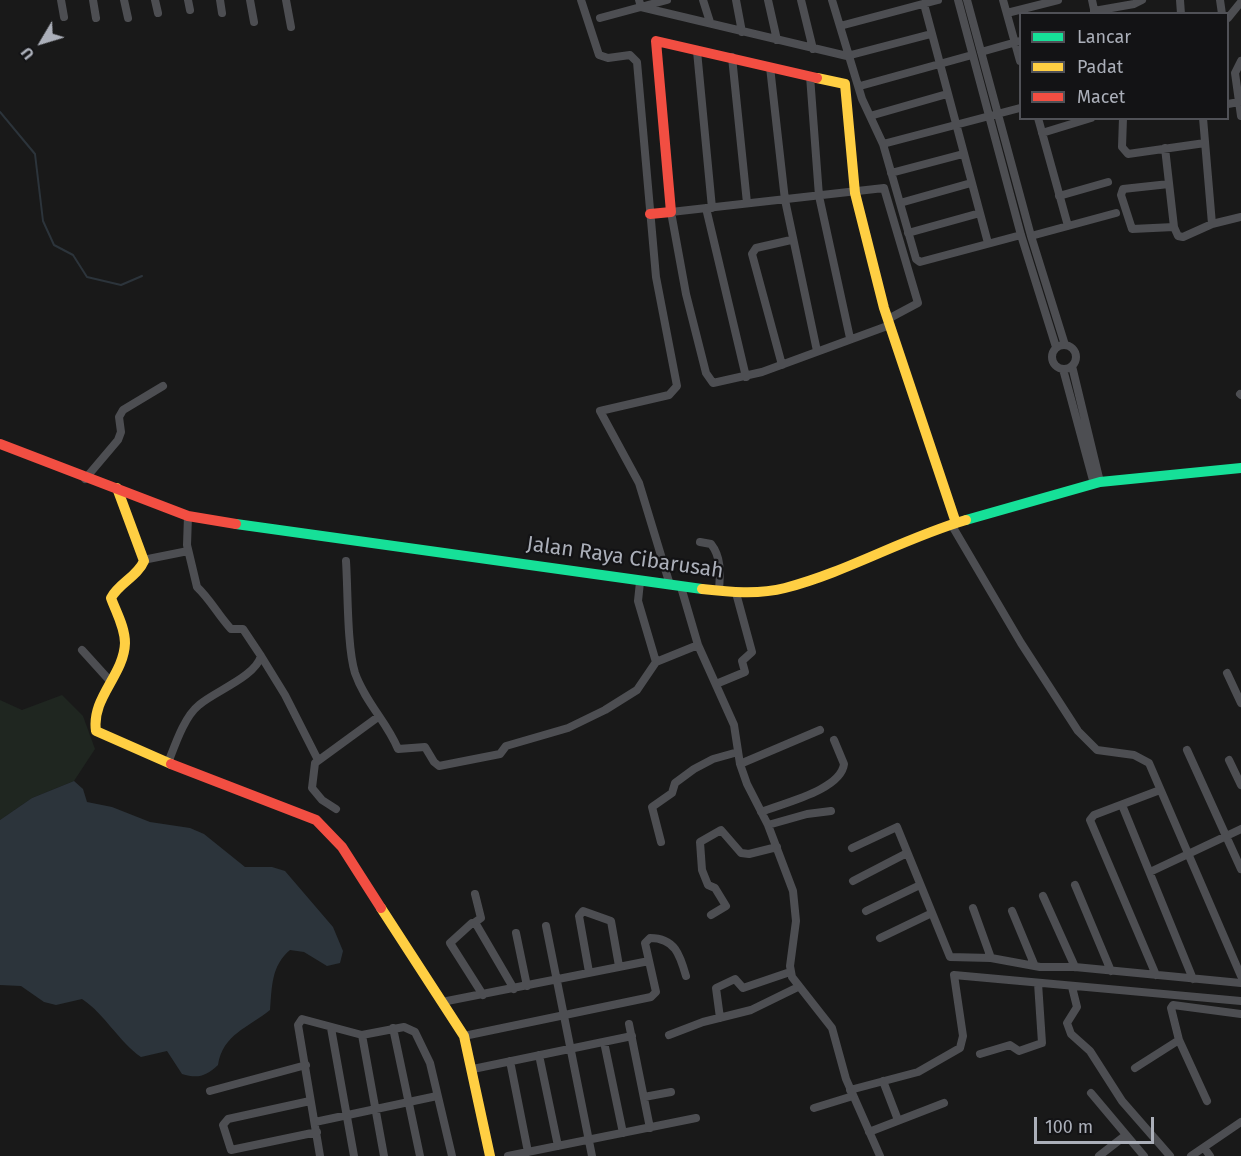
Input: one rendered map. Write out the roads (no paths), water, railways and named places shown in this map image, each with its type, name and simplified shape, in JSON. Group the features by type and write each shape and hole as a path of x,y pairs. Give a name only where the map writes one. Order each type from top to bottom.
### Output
{"street":[{"path":"61,0 64,17"},
{"path":"93,0 96,18"},
{"path":"124,0 128,18"},
{"path":"155,0 158,13"},
{"path":"188,0 190,10"},
{"path":"220,0 222,13"},
{"path":"250,0 254,22"},
{"path":"286,0 291,27"},
{"path":"581,0 599,55 608,58 630,55 637,62 656,277 677,386 669,396 600,411 639,483 698,645 734,725 740,764 777,847 795,904 790,972 798,987 832,1028 852,1093 880,1156"},
{"path":"600,18 640,4 667,0"},
{"path":"702,0 710,22"},
{"path":"736,0 742,32"},
{"path":"768,0 777,40"},
{"path":"801,0 813,48"},
{"path":"832,0 847,56 883,144 916,259 920,262 1021,235"},
{"path":"840,26 938,0"},
{"path":"958,0 1021,235 1056,347 1052,357 1053,363 1063,369 1097,483"},
{"path":"967,0 1031,236 1065,345"},
{"path":"981,52 1018,42 1003,0"},
{"path":"1007,14 1058,0"},
{"path":"1092,0 1094,12 1134,4 1142,0"},
{"path":"1229,16 1241,2"},
{"path":"640,4 742,32 847,56 931,33"},
{"path":"924,4 988,243"},
{"path":"650,214 671,212 709,208 747,203 855,193 883,188 887,190 918,303 889,322 746,377 713,383 706,373 686,294 671,212 656,41 844,84 855,193 889,322 953,524 1021,643 1078,731 1097,750 1144,758 1149,763 1241,976"},
{"path":"697,51 709,208 746,377"},
{"path":"860,86 972,55"},
{"path":"732,57 747,203"},
{"path":"1241,61 1235,73 1241,116"},
{"path":"770,67 791,240 817,351"},
{"path":"810,75 819,196 850,338"},
{"path":"870,116 947,94"},
{"path":"1229,104 1239,102"},
{"path":"883,144 1019,108"},
{"path":"1039,120 1068,226"},
{"path":"1042,133 1084,120"},
{"path":"1123,120 1124,152 1128,154 1205,143"},
{"path":"1203,120 1212,224"},
{"path":"1165,148 1174,227 1178,236 1183,237 1212,224 1241,217"},
{"path":"891,173 963,154"},
{"path":"1059,195 1108,182"},
{"path":"900,203 971,183"},
{"path":"1169,184 1123,189 1122,195 1132,229 1174,227"},
{"path":"908,232 980,213"},
{"path":"1031,236 1116,213"},
{"path":"782,365 752,254 756,248 791,240"},
{"path":"1056,347 1065,345 1072,348 1076,354 1072,366 1097,483"},
{"path":"1063,369 1072,366"},
{"path":"85,478 118,440 121,432 119,417 123,410 163,386"},
{"name":"Jalan Raya Cibarusah","path":"0,444 188,516 640,582 736,593 783,589 867,560 953,524 1097,483 1241,468"},
{"path":"117,488 143,560 137,573 116,589 111,598 126,642 94,718 96,731 168,763 316,820 342,847 464,1036 473,1069 490,1156"},
{"path":"188,516 188,551 197,587 207,594 213,609 231,629 243,629 285,695 318,760"},
{"path":"700,542 711,544 716,549 719,559 719,591"},
{"path":"143,560 188,551"},
{"path":"346,561 355,670 371,708 393,735 398,749 425,747 439,766 500,754 506,746 568,728 623,700 642,685 656,662 698,645"},
{"path":"640,582 638,601 656,662"},
{"path":"716,684 745,672 742,661 752,652 736,593"},
{"path":"82,650 111,682"},
{"path":"168,763 195,709 246,674 261,656"},
{"path":"1227,673 1241,703"},
{"path":"336,809 322,800 312,788 314,767 318,760 378,717"},
{"path":"740,764 820,730"},
{"path":"761,812 827,786 836,779 844,764 834,740"},
{"path":"1187,750 1241,869"},
{"path":"661,842 652,807 672,793 675,783 702,764 738,752"},
{"path":"1229,760 1241,785"},
{"path":"1156,975 1090,820 1095,815 1160,790"},
{"path":"1122,805 1193,979"},
{"path":"768,825 831,811"},
{"path":"852,848 897,827 950,957 992,958 1034,964 1040,967 1075,967 1241,983"},
{"path":"1150,872 1241,829"},
{"path":"711,915 726,906 716,889 708,884 702,870 700,842 721,830 741,853 749,854 777,847"},
{"path":"853,880 907,853"},
{"path":"866,911 920,885"},
{"path":"1075,885 1111,971"},
{"path":"475,894 481,918 450,943 483,995"},
{"path":"1043,896 1075,967"},
{"path":"972,908 992,958"},
{"path":"589,972 579,916 583,911 611,921 619,966"},
{"path":"1012,911 1034,964"},
{"path":"880,938 932,914"},
{"path":"474,922 514,989"},
{"path":"546,926 592,1156"},
{"path":"516,933 527,986"},
{"path":"464,1036 651,997 656,992 645,943 650,938 669,942 678,951 686,976"},
{"path":"442,1002 649,961"},
{"path":"720,1018 716,988 719,984 735,979 743,988 790,972"},
{"path":"814,1108 883,1081 918,1072 949,1055 963,1043 954,975 1241,1001"},
{"path":"980,1054 1010,1045 1019,1051 1042,1043 1038,983"},
{"path":"669,1035 751,1010 798,987"},
{"path":"1072,987 1077,1003 1067,1023 1069,1029 1090,1051 1122,1101 1170,1156"},
{"path":"1207,1101 1179,1040 1170,1010 1173,1005 1241,1014"},
{"path":"320,1156 298,1022 304,1020 362,1035 404,1027 415,1032 430,1063 452,1156"},
{"path":"629,1024 650,1128"},
{"path":"331,1028 354,1156"},
{"path":"393,1028 420,1156"},
{"path":"362,1035 384,1156"},
{"path":"473,1069 632,1036"},
{"path":"1135,1068 1179,1040"},
{"path":"604,1042 623,1133"},
{"path":"539,1055 558,1146"},
{"path":"510,1061 528,1152"},
{"path":"210,1091 306,1065"},
{"path":"883,1081 898,1120"},
{"path":"644,1097 671,1092"},
{"path":"1091,1093 1144,1156"},
{"path":"315,1122 437,1096"},
{"path":"310,1101 228,1119 223,1125 224,1131 231,1150 317,1132"},
{"path":"869,1132 944,1103"},
{"path":"508,1156 696,1118"},
{"path":"1191,1156 1205,1149 1241,1122"},
{"path":"1099,1156 1126,1135"},
{"path":"1205,1149 1210,1156"}],"waterway":[{"path":"0,112 35,154 43,221 54,245 73,255 87,277 121,285 142,276"}]}
